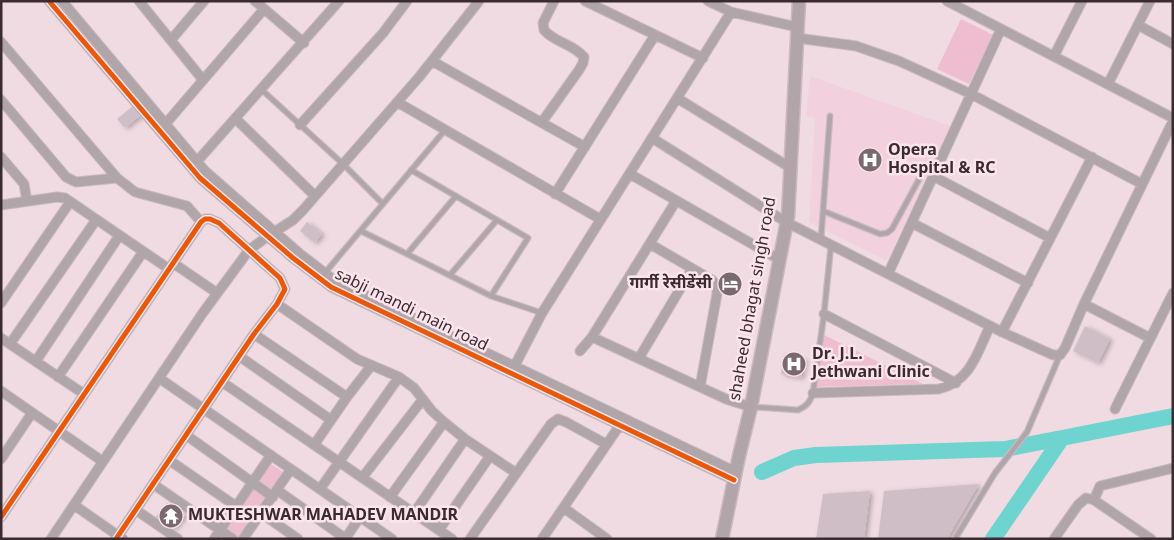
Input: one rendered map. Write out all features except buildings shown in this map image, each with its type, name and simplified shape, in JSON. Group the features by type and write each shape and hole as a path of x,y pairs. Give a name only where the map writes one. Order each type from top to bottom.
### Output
{"street":[{"name":"sabji mandi main road","path":"49,1 194,165 200,178 323,276 331,287 513,370 735,476"},
{"path":"62,1 162,128 264,9"},
{"path":"139,1 203,80"},
{"path":"170,40 204,1"},
{"path":"255,1 304,43"},
{"path":"194,165 304,43 339,1"},
{"path":"300,125 383,33 407,1"},
{"path":"51,539 102,461 249,250 293,220 432,61 479,1"},
{"path":"542,122 579,70 584,56 577,49 549,36 544,30 544,24 554,1"},
{"path":"585,1 703,58"},
{"path":"708,1 731,12 797,33 856,46 900,60 971,94 1142,184"},
{"name":"shaheed bhagat singh road","path":"722,539 752,407 786,222 791,168 799,1"},
{"path":"652,138 786,222 1002,332 1053,355 1060,355 1173,119 1001,29 961,4 947,1"},
{"path":"1054,56 1082,1"},
{"path":"1108,84 1150,1"},
{"path":"513,370 542,313 731,12"},
{"path":"1138,25 1173,44"},
{"path":"888,274 1001,29"},
{"path":"555,194 655,35"},
{"path":"1,42 117,178 135,192 187,206 201,222"},
{"path":"432,61 585,147"},
{"path":"677,98 791,168"},
{"path":"1,100 66,177 76,182 117,178"},
{"path":"397,102 600,220"},
{"path":"236,119 315,196"},
{"path":"1,157 24,184 27,201"},
{"path":"1002,332 1092,158"},
{"path":"630,174 780,260"},
{"path":"933,176 1050,238"},
{"path":"1,205 57,197 65,198 143,252 171,266 217,294"},
{"path":"580,351 592,337 676,201"},
{"path":"1,302 70,202"},
{"path":"1,517 201,222 204,219 210,219 219,223 284,283 284,293 239,356 119,538 74,505"},
{"path":"10,344 96,220"},
{"path":"912,223 1028,283"},
{"path":"36,362 119,236"},
{"path":"650,244 712,280 717,287 700,387"},
{"path":"58,377 143,252"},
{"path":"639,358 692,269"},
{"path":"1115,409 1173,293"},
{"path":"277,304 357,359 399,377 414,388 432,411 444,422 465,439 516,473"},
{"path":"1084,304 1150,338"},
{"path":"824,314 956,382"},
{"path":"812,393 939,389 956,382 964,376 971,366 990,326"},
{"path":"254,334 348,396"},
{"path":"592,337 726,399 752,407"},
{"path":"1,338 84,394"},
{"path":"239,356 331,420"},
{"path":"314,445 371,366"},
{"path":"320,489 399,377"},
{"path":"159,378 392,539"},
{"path":"222,382 452,539"},
{"path":"1,392 102,461"},
{"path":"362,478 423,399"},
{"path":"2,455 32,413"},
{"path":"470,539 551,424 558,419 606,444"},
{"path":"390,497 444,422"},
{"path":"542,539 622,422"},
{"path":"186,435 253,482 275,493 346,538 360,517"},
{"path":"414,513 465,439"},
{"path":"214,539 271,455"},
{"path":"439,530 490,456"},
{"path":"169,460 237,506 259,516 298,539"},
{"path":"1094,500 1100,486 1173,468"},
{"path":"243,539 291,469"},
{"path":"153,484 233,539"},
{"path":"1054,539 1078,505 1086,498 1094,500 1140,536 1151,539"},
{"path":"564,508 606,539"},
{"path":"136,510 178,539"}],"lane":[{"path":"262,90 343,164 383,204"},
{"path":"821,240 830,116"},
{"path":"323,276 445,130"},
{"path":"411,170 528,238 491,296"},
{"path":"823,211 880,234 887,233 892,229 923,172"},
{"path":"407,254 456,196"},
{"path":"450,275 497,220"},
{"path":"361,230 491,296 542,313"},
{"path":"752,407 798,410 805,407 810,401 824,314 831,245"},
{"path":"955,539 995,472 1026,432 1060,355"}],"shaded area":[{"path":"961,19 993,35 969,84 937,69"},
{"path":"810,76 950,126 887,261 809,222 815,118 806,116"},
{"path":"822,334 923,384 814,387"},
{"path":"269,463 285,473 240,539 217,539"}],"waterway":[{"path":"993,539 1062,438 1173,416"},
{"path":"762,472 794,458 816,455 1005,449 1062,438"}],"cycle path":[{"path":"49,1 200,178 293,258 331,287 734,480"},
{"path":"1,517 201,222 205,219 210,219 219,223 280,278 285,289 277,304 254,334 116,539"}],"place":[{"name":"Opera Hospital & RC","path":"870,160"},
{"name":"गार्गी रेसीडेंसी","path":"730,284"},
{"name":"Dr. J.L. Jethwani Clinic","path":"794,364"},
{"name":"MUKTESHWAR MAHADEV MANDIR","path":"171,516"}]}
